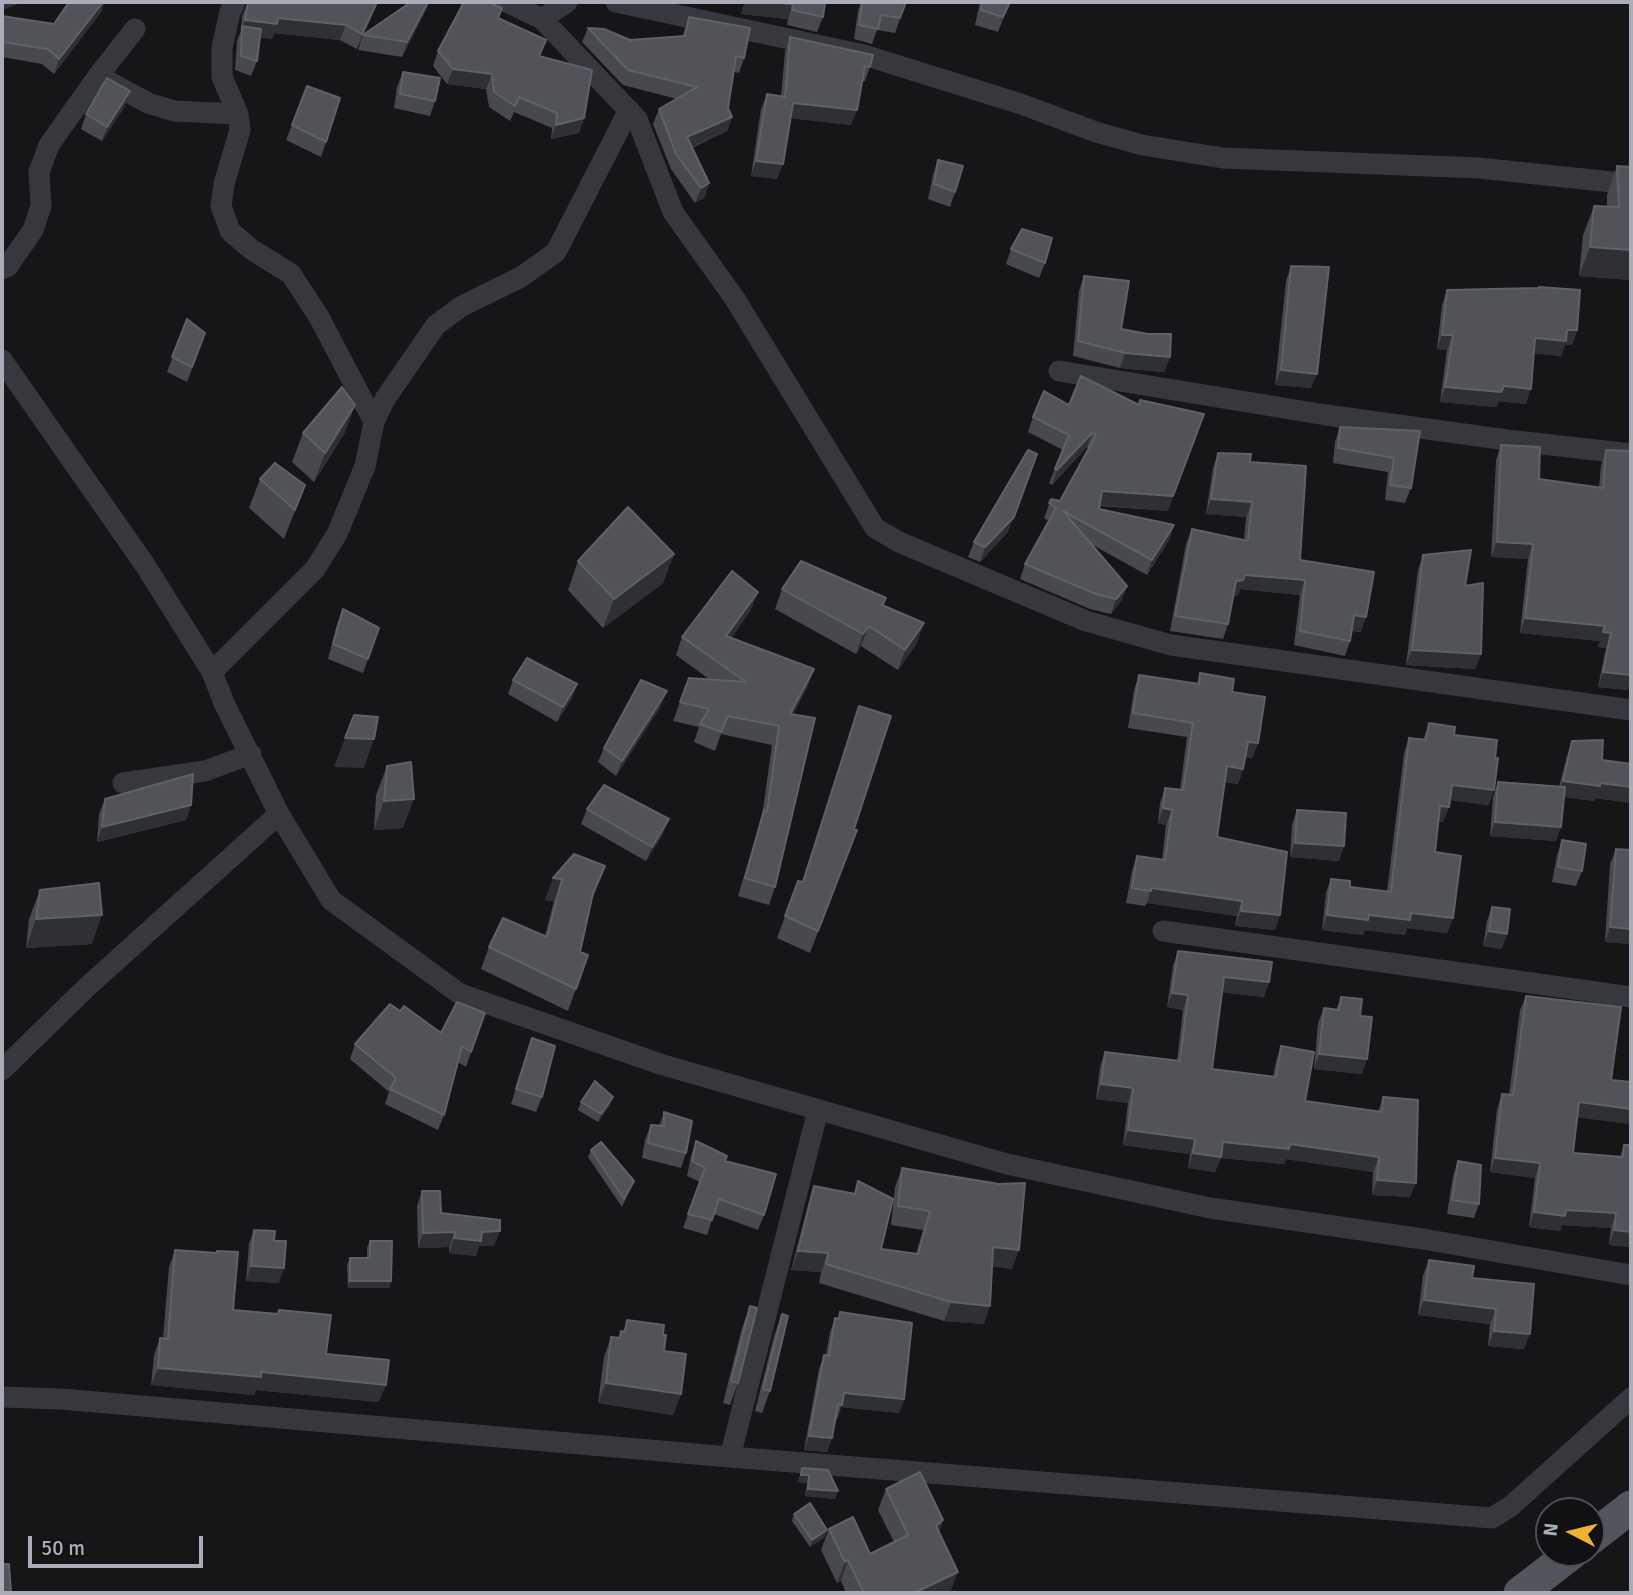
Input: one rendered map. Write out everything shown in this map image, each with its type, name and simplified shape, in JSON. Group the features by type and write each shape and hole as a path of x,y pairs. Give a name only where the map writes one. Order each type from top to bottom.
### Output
{"main road":[{"path":"1605,1527 1631,1507"},
{"path":"1520,1593 1554,1567"}],"street":[{"path":"235,2 229,12 222,48 222,77 238,114 240,130 224,184 221,205 230,231 251,249 291,274 319,317 374,422"},
{"path":"507,2 542,19 636,119 673,212 742,311 875,528 899,542 1086,621 1171,645 1631,710"},
{"path":"542,19 567,2"},
{"path":"616,2 864,55 1142,145 1223,158 1479,169 1631,184"},
{"path":"2,269 8,266 33,230 41,206 39,172 49,145 97,75 135,29"},
{"path":"97,75 148,103 174,111 238,114"},
{"path":"212,672 315,569 337,534 365,466 374,422 386,399 436,325 462,306 521,277 556,252 629,110"},
{"path":"2,360 145,565 212,672 224,703 279,814 331,900 460,994 660,1064 1007,1164 1184,1203 1423,1239 1631,1276"},
{"path":"1059,371 1326,415 1631,454"},
{"path":"123,783 205,771 251,754"},
{"path":"2,1070 97,978 279,814"},
{"path":"1163,931 1631,998"},
{"path":"730,1457 818,1110"},
{"path":"4,1392 730,1457 1492,1518 1511,1506 1631,1398"}],"building":[{"path":"69,2 103,2 59,59 48,49 2,42 2,16 54,24"},
{"path":"248,2 377,2 362,34 346,25 278,18 277,24 245,20"},
{"path":"411,2 428,2 407,42 363,35"},
{"path":"464,2 488,2 502,8 498,18 546,40 539,56 592,70 584,118 556,125 557,113 519,97 515,106 494,92 492,74 453,69 438,51"},
{"path":"768,2 825,2 823,17 792,10 793,4"},
{"path":"862,2 906,2 900,18 881,15 878,29 859,25"},
{"path":"982,2 1010,2 1003,17 981,10"},
{"path":"689,17 750,28 744,58 736,56 728,108 732,117 687,137 709,183 701,188 676,154 659,109 697,87 628,70 588,28 604,29 630,40 685,36"},
{"path":"242,26 261,29 257,61 241,56"},
{"path":"790,37 873,55 870,67 865,66 857,110 793,103 783,164 756,161 767,94 785,97"},
{"path":"403,72 440,78 435,101 400,94"},
{"path":"107,78 130,91 107,127 86,114"},
{"path":"307,86 340,98 326,142 292,125"},
{"path":"938,160 963,166 955,192 934,184"},
{"path":"1617,166 1631,167 1631,250 1590,247 1594,206 1619,207"},
{"path":"1022,229 1052,238 1045,263 1011,249"},
{"path":"1291,266 1329,267 1317,374 1281,370"},
{"path":"1084,276 1129,281 1121,329 1148,334 1171,334 1170,357 1125,353 1078,341"},
{"path":"1539,287 1580,290 1577,330 1567,330 1566,341 1535,338 1531,389 1504,386 1501,392 1445,387 1453,335 1442,335 1447,290"},
{"path":"187,319 205,333 192,367 172,357"},
{"path":"1081,376 1139,405 1140,400 1204,414 1173,496 1102,491 1099,509 1174,525 1152,560 1063,511 1127,586 1116,599 1096,594 1025,564 1056,508 1049,503 1051,499 1060,501 1096,435 1092,433 1057,470 1055,469 1069,435 1033,417 1044,391 1069,405"},
{"path":"342,387 355,405 325,453 303,433"},
{"path":"1340,427 1420,431 1411,488 1390,485 1394,458 1338,448"},
{"path":"1501,445 1540,447 1539,479 1603,488 1606,450 1631,451 1631,675 1603,672 1611,633 1603,632 1605,626 1525,618 1533,544 1497,542"},
{"path":"1028,450 1037,454 1014,517 985,547 974,542"},
{"path":"1218,453 1251,454 1250,462 1306,466 1300,560 1374,572 1366,617 1354,615 1350,641 1300,631 1305,580 1245,575 1243,580 1236,581 1228,624 1175,616 1192,529 1248,541 1252,502 1211,499"},
{"path":"275,463 305,485 295,510 260,479"},
{"path":"628,507 674,554 614,599 578,561"},
{"path":"1471,550 1465,586 1483,583 1481,654 1412,650 1423,555"},
{"path":"801,561 886,598 882,605 924,623 905,650 869,626 863,634 782,589"},
{"path":"732,571 758,592 726,636 814,669 790,714 815,718 775,887 745,878 764,810 767,811 779,726 728,716 721,732 700,724 709,709 680,702 689,678 746,682 682,637"},
{"path":"343,609 379,628 368,659 333,644"},
{"path":"527,658 577,684 563,707 513,680"},
{"path":"1200,673 1234,679 1232,692 1265,697 1258,743 1248,742 1243,769 1227,766 1217,837 1287,852 1280,915 1241,911 1242,901 1151,888 1151,891 1132,888 1137,856 1165,860 1172,810 1163,808 1165,788 1183,790 1193,723 1133,713 1139,675 1199,684"},
{"path":"641,680 667,691 622,761 604,748"},
{"path":"859,706 891,716 854,829 857,830 818,931 785,916 798,881 803,882"},
{"path":"354,715 378,717 374,739 345,738"},
{"path":"1429,723 1455,727 1454,735 1497,740 1494,790 1452,785 1449,807 1440,806 1435,852 1461,856 1453,918 1411,913 1410,920 1369,915 1368,920 1327,915 1331,879 1350,881 1350,887 1391,892 1409,738 1426,740"},
{"path":"1603,740 1602,760 1631,764 1631,787 1563,781 1572,741"},
{"path":"411,762 414,799 384,801 387,766"},
{"path":"193,774 191,805 102,827 105,799"},
{"path":"1498,782 1565,787 1561,827 1495,822"},
{"path":"604,785 669,819 652,847 587,809"},
{"path":"1297,810 1346,813 1344,846 1295,843"},
{"path":"1562,840 1586,844 1582,871 1558,867"},
{"path":"1616,849 1631,850 1631,929 1610,927"},
{"path":"574,854 605,866 593,893 580,952 588,955 576,989 489,947 503,918 547,937 562,879 553,878"},
{"path":"99,883 102,915 36,919 40,890"},
{"path":"1492,907 1510,909 1507,934 1489,931"},
{"path":"1178,951 1272,962 1269,982 1224,977 1212,1069 1276,1077 1281,1046 1314,1052 1305,1101 1382,1112 1383,1097 1418,1100 1416,1183 1377,1180 1379,1157 1290,1144 1289,1149 1223,1142 1221,1157 1193,1153 1195,1139 1128,1130 1133,1088 1101,1084 1105,1052 1180,1061 1188,995 1172,993"},
{"path":"1526,996 1621,1007 1611,1080 1631,1082 1631,1109 1579,1102 1573,1153 1623,1157 1624,1145 1631,1145 1631,1232 1614,1230 1616,1213 1566,1210 1565,1216 1534,1212 1540,1163 1495,1158 1502,1094 1513,1095"},
{"path":"1341,997 1362,999 1360,1016 1372,1017 1367,1059 1319,1054 1324,1008 1339,1010"},
{"path":"457,1002 485,1013 471,1052 462,1046 444,1115 390,1089 396,1078 355,1044 390,1004 400,1011 404,1006 441,1033"},
{"path":"532,1038 555,1046 542,1097 516,1089"},
{"path":"595,1081 613,1097 601,1114 581,1102"},
{"path":"664,1112 692,1121 686,1153 648,1143 651,1125 664,1126"},
{"path":"696,1141 727,1156 725,1161 776,1174 764,1215 719,1199 712,1220 688,1214 705,1168 692,1161"},
{"path":"601,1142 634,1181 624,1199 591,1150"},
{"path":"1458,1161 1481,1165 1479,1204 1452,1200"},
{"path":"902,1168 999,1184 1025,1183 1019,1250 993,1247 990,1306 951,1302 826,1264 828,1253 798,1251 814,1186 855,1194 858,1181 893,1199 881,1249 918,1254 930,1211 898,1206"},
{"path":"422,1191 440,1191 441,1213 500,1220 500,1231 482,1232 481,1241 454,1238 455,1232 423,1233"},
{"path":"254,1230 275,1231 274,1241 286,1241 284,1268 251,1266"},
{"path":"370,1241 392,1241 391,1281 350,1281 350,1258 370,1258"},
{"path":"175,1250 238,1252 233,1310 278,1314 279,1310 331,1315 326,1354 389,1360 386,1385 261,1372 261,1377 158,1368 160,1338 168,1339"},
{"path":"1429,1260 1474,1266 1472,1278 1534,1284 1530,1334 1494,1331 1496,1309 1424,1300"},
{"path":"750,1306 757,1308 738,1383 731,1381"},
{"path":"840,1312 912,1323 904,1399 844,1393 842,1405 838,1404 832,1438 809,1436 824,1355 829,1356 835,1318 839,1319"},
{"path":"782,1314 788,1316 770,1391 763,1389"},
{"path":"627,1320 664,1325 664,1351 686,1354 681,1394 606,1383 611,1337 620,1338 621,1331 625,1332"},
{"path":"802,1468 828,1470 838,1491 808,1489 809,1475 801,1475"},
{"path":"920,1472 943,1520 936,1526 958,1572 914,1593 864,1593 829,1529 853,1517 870,1554 908,1535 886,1489"},
{"path":"810,1503 827,1530 812,1540 794,1514"},
{"path":"2,1564 9,1564 11,1593 2,1593"}]}
